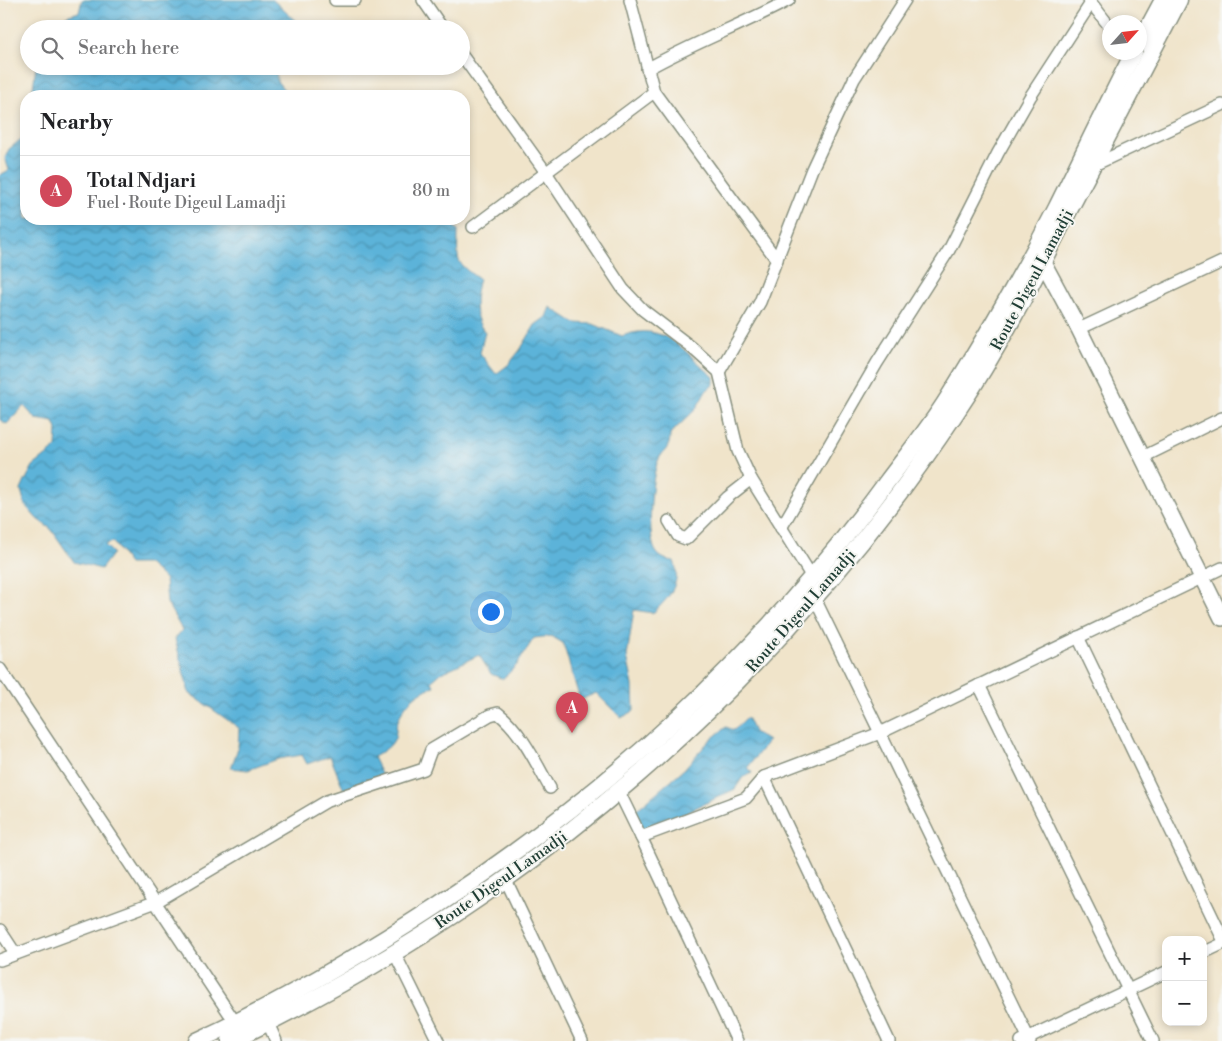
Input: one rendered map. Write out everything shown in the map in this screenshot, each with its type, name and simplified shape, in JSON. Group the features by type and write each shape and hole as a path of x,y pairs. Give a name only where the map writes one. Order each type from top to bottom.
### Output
{"main road":[{"path":"1147,36 1176,1"},
{"name":"Route Digeul Lamadji","path":"230,1041 335,988 394,952 543,852 619,792 696,724 815,599 884,514 955,414 990,359 1094,165 1176,1"},
{"path":"197,1041 303,988 404,927 489,871 602,786 686,712 726,672 812,577 870,505 946,401 1054,212 1130,60"}],"street":[{"path":"335,0 355,0"},
{"path":"423,0 437,20"},
{"path":"630,0 654,92 777,260"},
{"path":"647,69 707,38 744,23 789,0"},
{"path":"719,372 760,302 812,169 854,79 905,0"},
{"path":"781,528 877,363 949,250 998,153 1030,97 1090,1 1102,17"},
{"path":"470,67 545,171 623,289 643,310 690,346 719,372 738,451 751,479 812,577"},
{"path":"473,227 545,171 654,92"},
{"path":"1094,165 1222,105"},
{"path":"1043,262 1079,329 1222,618"},
{"path":"1079,329 1222,262"},
{"path":"1143,457 1222,418"},
{"path":"669,521 678,536 686,539 728,496 751,479"},
{"path":"641,837 746,798 764,777 880,733 1222,568"},
{"path":"815,599 1027,1040 1162,974"},
{"path":"1078,637 1222,937"},
{"path":"0,669 235,1022"},
{"path":"979,685 1153,1041"},
{"path":"0,960 156,902 327,801 424,769 431,750 490,715 498,713 505,718 530,752 550,788"},
{"path":"764,777 889,1041"},
{"path":"619,792 737,1041"},
{"path":"505,878 582,1041"},
{"path":"0,930 15,953"},
{"path":"1207,951 1222,944"},
{"path":"394,952 438,1041"},
{"path":"268,1023 276,1041"}],"water":[{"path":"82,0 273,0 295,20 67,20 66,16 79,12"},
{"path":"35,75 277,75 277,81 284,90 33,90"},
{"path":"20,140 20,225 452,225 458,230 458,254 461,264 479,279 475,307 478,320 485,332 480,353 496,374 508,365 520,350 535,325 546,317 550,307 575,323 593,324 622,336 637,332 650,332 662,335 683,349 714,377 714,384 706,391 696,409 670,434 668,447 660,457 655,469 651,508 652,536 657,553 665,559 674,561 676,576 669,596 653,613 634,610 627,656 633,685 634,711 621,718 596,693 580,700 563,643 551,636 534,638 516,666 503,679 491,674 479,655 441,673 432,681 434,686 421,692 411,700 399,717 395,738 392,743 373,757 382,776 375,782 363,781 344,790 330,756 307,764 302,755 278,759 248,770 231,768 238,748 239,728 189,693 175,639 182,630 167,603 165,579 148,564 129,564 113,542 105,545 113,553 101,569 74,562 51,529 37,519 25,505 21,490 33,466 56,448 57,429 54,422 36,419 24,406 7,424 0,420 0,175 9,170 5,158 9,149"},
{"path":"747,717 754,732 768,741 748,767 752,773 743,777 735,789 645,832 639,824 635,811 684,769 710,740 726,727 734,730"}],"place":[{"name":"Total Ndjari","path":"572,733"}]}
